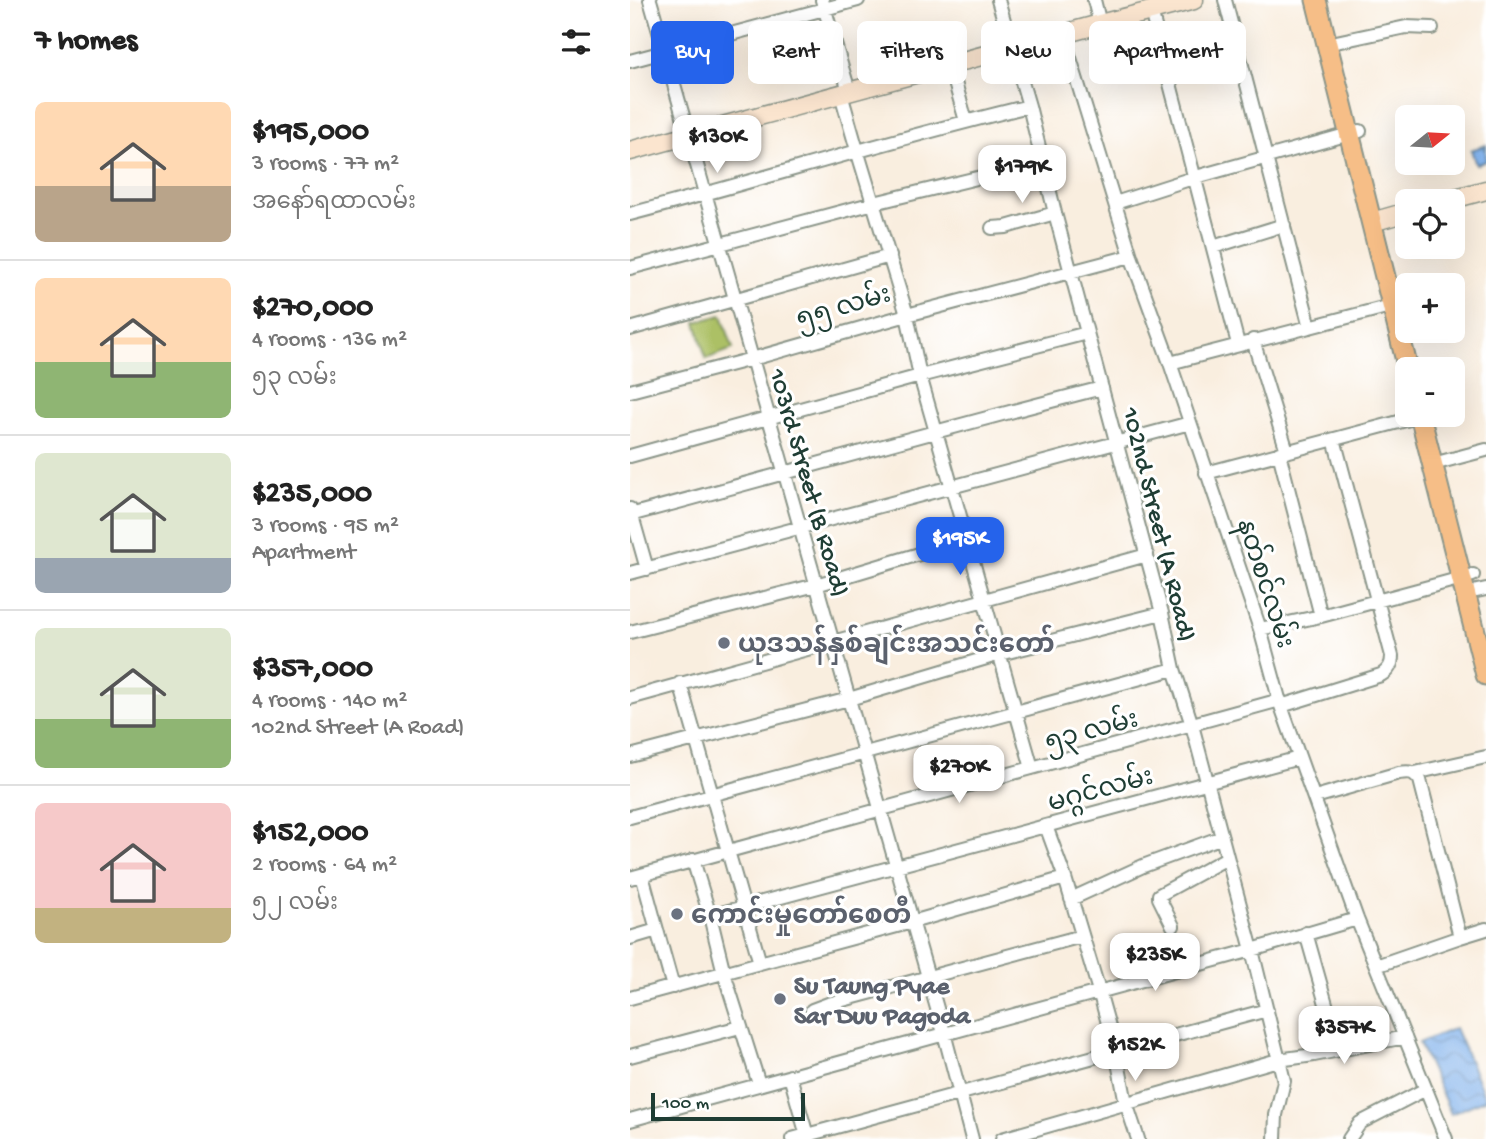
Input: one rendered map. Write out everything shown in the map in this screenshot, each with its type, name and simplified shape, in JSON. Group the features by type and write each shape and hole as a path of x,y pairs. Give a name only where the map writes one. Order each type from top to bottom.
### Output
{"main road":[{"path":"1316,0 1355,132"},
{"path":"1326,0 1376,220 1395,288"},
{"path":"1428,427 1486,626"},
{"path":"1474,583 1486,675"}],"street":[{"name":"103rd Street (B Road)","path":"650,0 656,21"},
{"path":"734,30 823,4 858,0"},
{"name":"102nd Street (A Road)","path":"998,0 1004,21"},
{"path":"1094,0 1099,21"},
{"path":"1225,0 1310,327"},
{"path":"1112,21 1188,1"},
{"path":"823,4 857,150 907,314 920,376 1031,768"},
{"path":"1151,11 1238,344"},
{"path":"1336,42 1406,27 1432,28"},
{"path":"630,61 651,55"},
{"name":"နတ်စင်လမ်း","path":"1075,74 1131,256 1260,629 1280,703 1299,758 1357,919 1446,1139"},
{"name":"103rd Street (B Road)","path":"674,84 972,1139"},
{"path":"630,151 876,84"},
{"path":"955,84 966,121"},
{"name":"102nd Street (A Road)","path":"1023,84 1118,441 1174,669 1192,724 1252,950 1284,1081 1276,1115 1275,1139"},
{"path":"630,214 857,150 1029,106"},
{"path":"1115,203 1355,132"},
{"path":"630,268 874,203 1043,162"},
{"path":"1465,196 1486,190"},
{"path":"992,228 999,229 1055,213"},
{"path":"1376,220 1395,215"},
{"path":"1213,247 1284,225"},
{"path":"630,329 890,256"},
{"name":"၅၅ လမ်း","path":"630,391 907,314 1131,256"},
{"path":"1170,363 1253,340 1395,311"},
{"path":"630,456 1087,333"},
{"path":"1253,340 1283,452 1321,616"},
{"path":"646,569 631,512 1102,388"},
{"path":"630,573 1190,423"},
{"path":"1206,473 1395,423"},
{"path":"1334,439 1376,601"},
{"path":"1439,463 1486,450"},
{"path":"630,632 816,585 966,540"},
{"path":"630,698 1147,555"},
{"path":"1260,629 1376,601 1474,583"},
{"name":"၅၃ လမ်း","path":"636,876 1381,675 1391,667 1392,656 1376,601"},
{"path":"630,756 849,699 1000,654 1162,612"},
{"path":"630,817 1174,669"},
{"path":"680,684 760,963"},
{"path":"1315,797 1399,773 1415,773 1486,757"},
{"name":"မဂ္ဂင်လမ်း","path":"710,916 1299,758"},
{"path":"1415,773 1420,780 1460,937"},
{"path":"1046,826 1099,990 1126,1102 1138,1139"},
{"path":"1071,899 1143,866 1222,838"},
{"path":"1172,926 1159,895 1227,858"},
{"path":"694,860 724,972 759,1084"},
{"path":"636,876 657,930 673,987"},
{"path":"630,998 1065,878"},
{"path":"630,1120 1357,919"},
{"path":"1376,967 1486,929"},
{"path":"630,938 657,930"},
{"path":"1306,933 1339,1050"},
{"path":"812,1010 1082,936"},
{"path":"792,1139 808,1137 1267,1010"},
{"path":"630,1056 740,1027"},
{"path":"1002,1139 1278,1060 1405,1037"},
{"path":"790,1076 808,1137"},
{"path":"1349,1139 1360,1123 1426,1089"}],"green space":[{"path":"722,315 733,349 706,359 696,322"}],"water":[{"path":"1486,145 1486,161 1476,165 1471,150"},
{"path":"1455,1028 1486,1099 1451,1114 1419,1043"}],"place":[{"name":"ယုဒသန်နှစ်ချင်းအသင်းတော်","path":"724,643"},
{"name":"ကောင်းမှုတော်စေတီ","path":"677,914"},
{"name":"Su Taung Pyae Sar Duu Pagoda","path":"780,999"}]}
